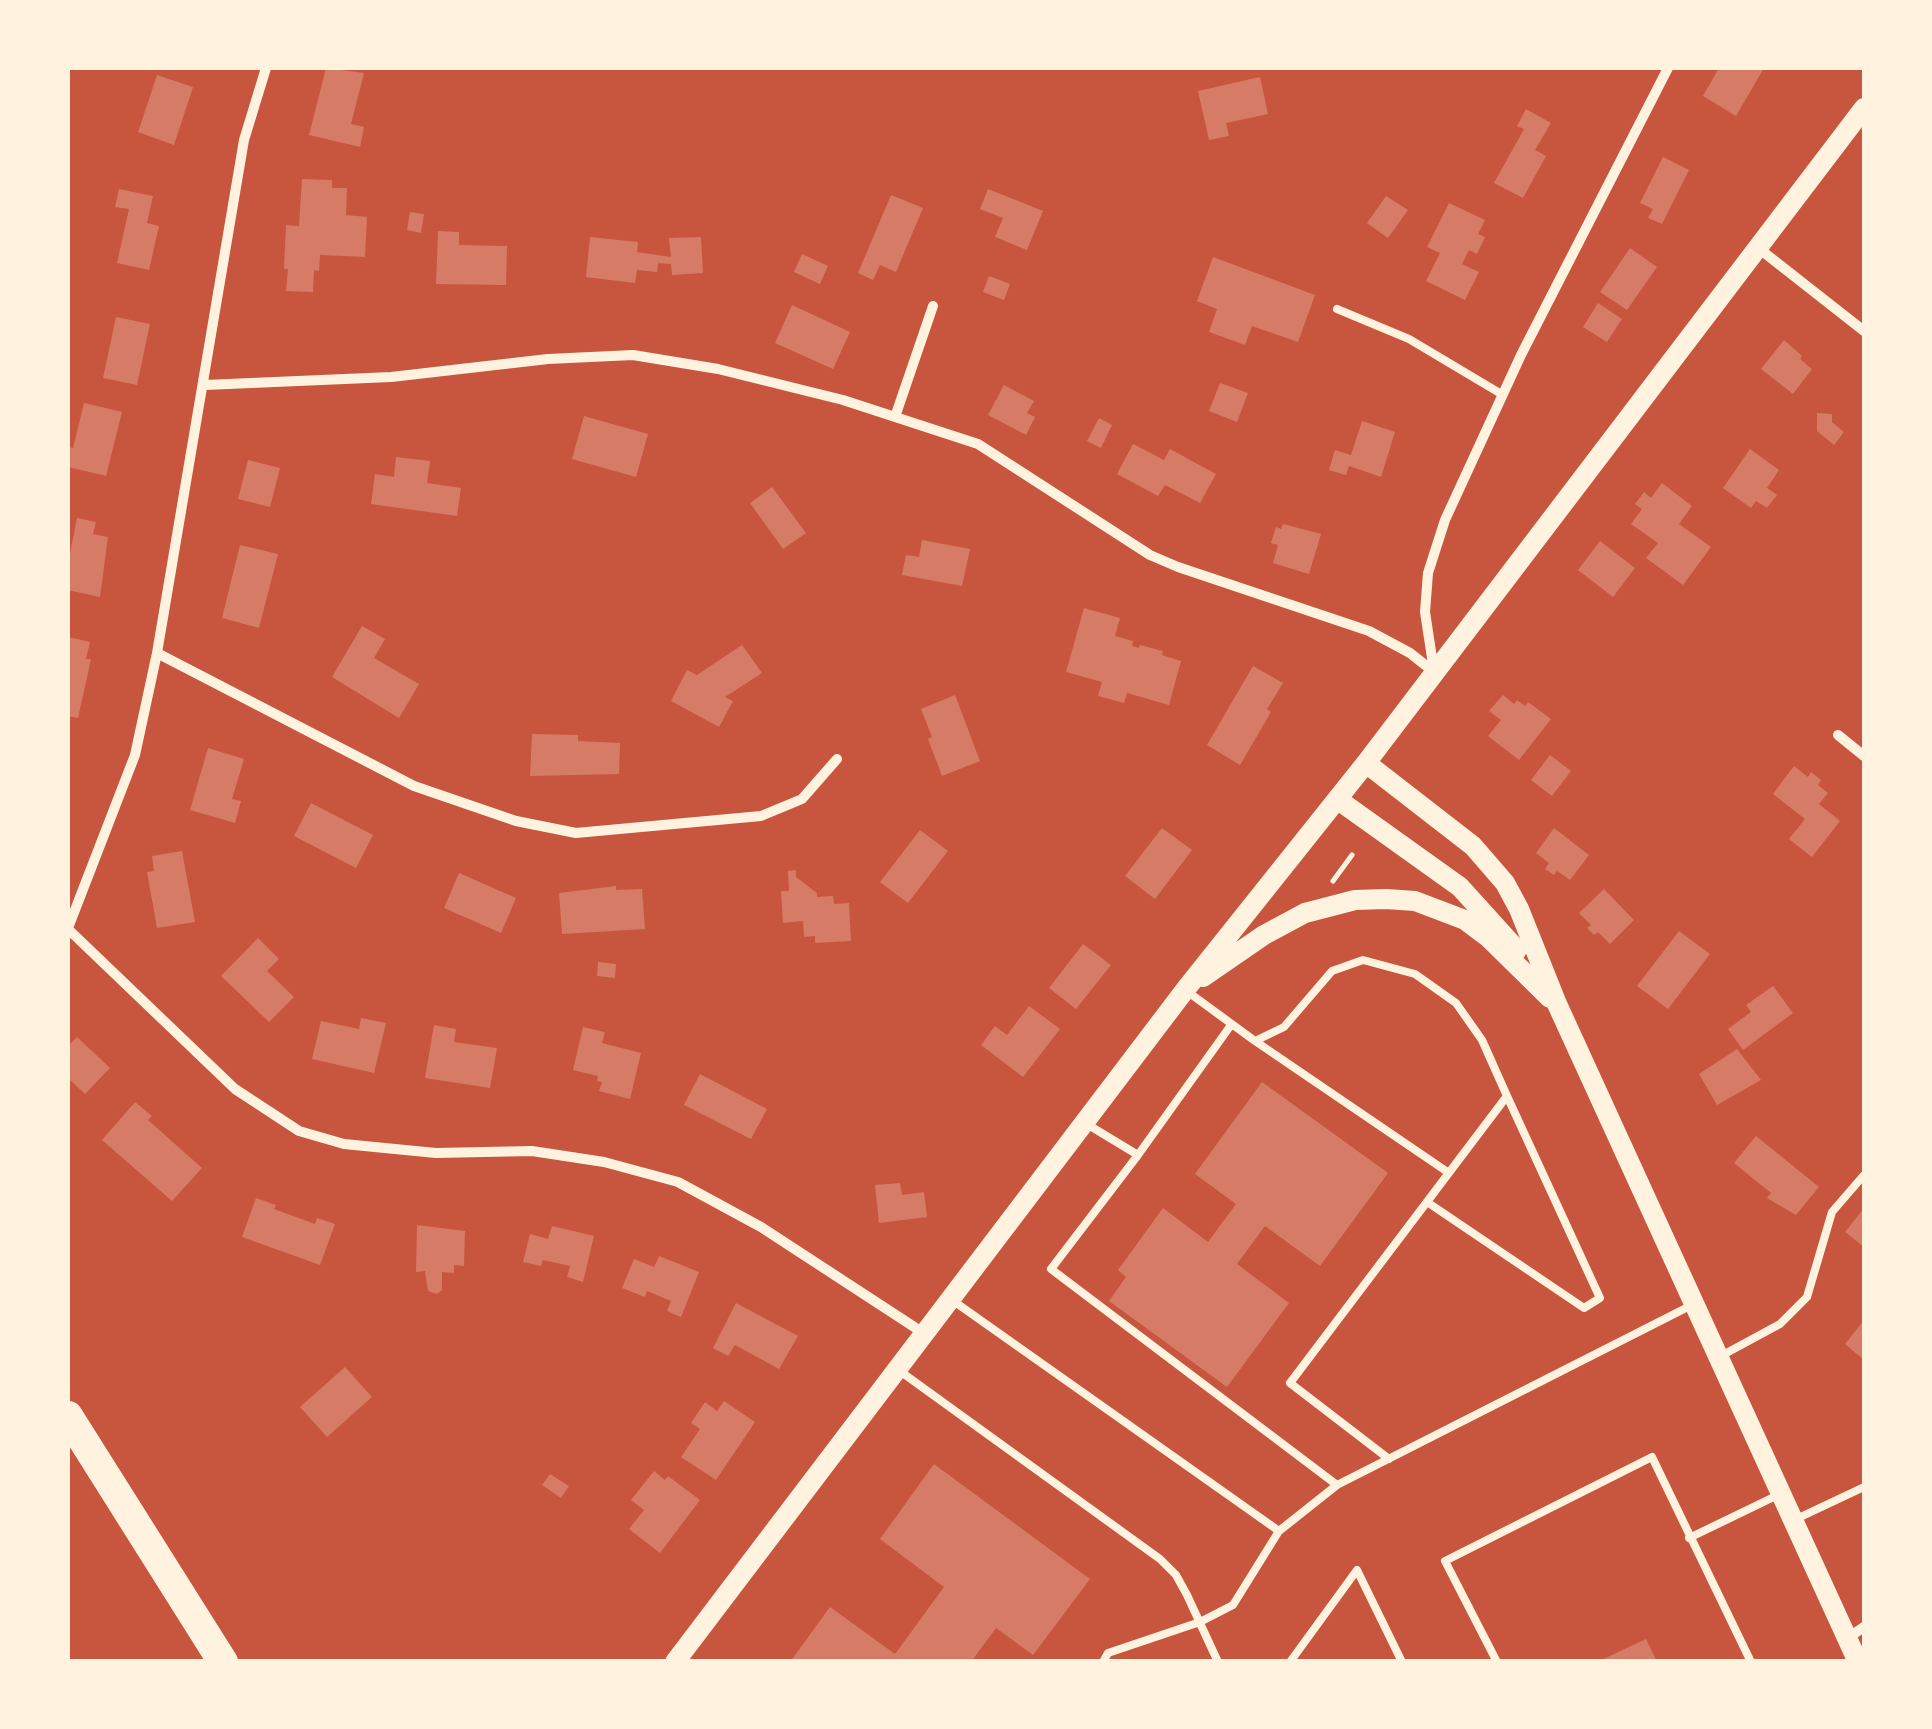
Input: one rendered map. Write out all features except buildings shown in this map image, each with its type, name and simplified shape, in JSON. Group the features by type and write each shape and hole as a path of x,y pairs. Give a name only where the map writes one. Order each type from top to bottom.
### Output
{"highway":[{"path":"68,1416 222,1662"}],"main road":[{"path":"678,1661 1084,1123 1366,762 1864,108"},
{"path":"1366,762 1473,846 1505,883 1556,1004 1794,1520 1856,1632 1858,1662"},
{"path":"1337,799 1479,904 1556,1004"},
{"path":"1186,990 1264,935 1305,913 1354,900 1386,899 1415,901 1464,920 1501,949 1556,1004"}],"street":[{"path":"266,68 244,140 157,653 135,755 68,928 235,1089 298,1131 344,1144 436,1153 532,1151 604,1162 678,1182 760,1227 924,1334"},
{"path":"1434,672 1425,612 1428,573 1446,520 1503,395 1668,68"},
{"path":"1757,246 1864,331"},
{"path":"895,417 934,306"},
{"path":"204,385 390,377 548,359 633,356 718,370 843,400 978,444 1150,555 1369,631 1410,652 1434,672"},
{"path":"157,653 414,786 516,821 576,832 761,816 802,799 837,759"},
{"path":"1838,735 1864,756"}],"lane":[{"path":"1338,309 1409,339 1503,395"},
{"path":"1255,1040 1284,1027 1332,971 1363,960 1415,974 1456,1003 1482,1040 1600,1298 1584,1308 1427,1202"},
{"path":"1186,990 1230,1025 1449,1173"},
{"path":"1230,1025 1051,1270 1337,1486"},
{"path":"1389,1459 1290,1383 1507,1096"},
{"path":"1084,1123 1138,1156"},
{"path":"1719,1357 1780,1324 1807,1297 1832,1212 1864,1175"},
{"path":"951,1298 1278,1532"},
{"path":"1103,1662 1108,1653 1200,1622 1232,1605 1278,1532 1337,1486 1694,1304"},
{"path":"898,1369 1160,1559 1176,1575 1218,1662"},
{"path":"1497,1662 1445,1561 1652,1457 1751,1662"},
{"path":"1794,1520 1864,1487"},
{"path":"1689,1538 1782,1493"},
{"path":"1293,1660 1357,1570 1402,1662"}],"path":[{"path":"1332,883 1352,855"}]}
